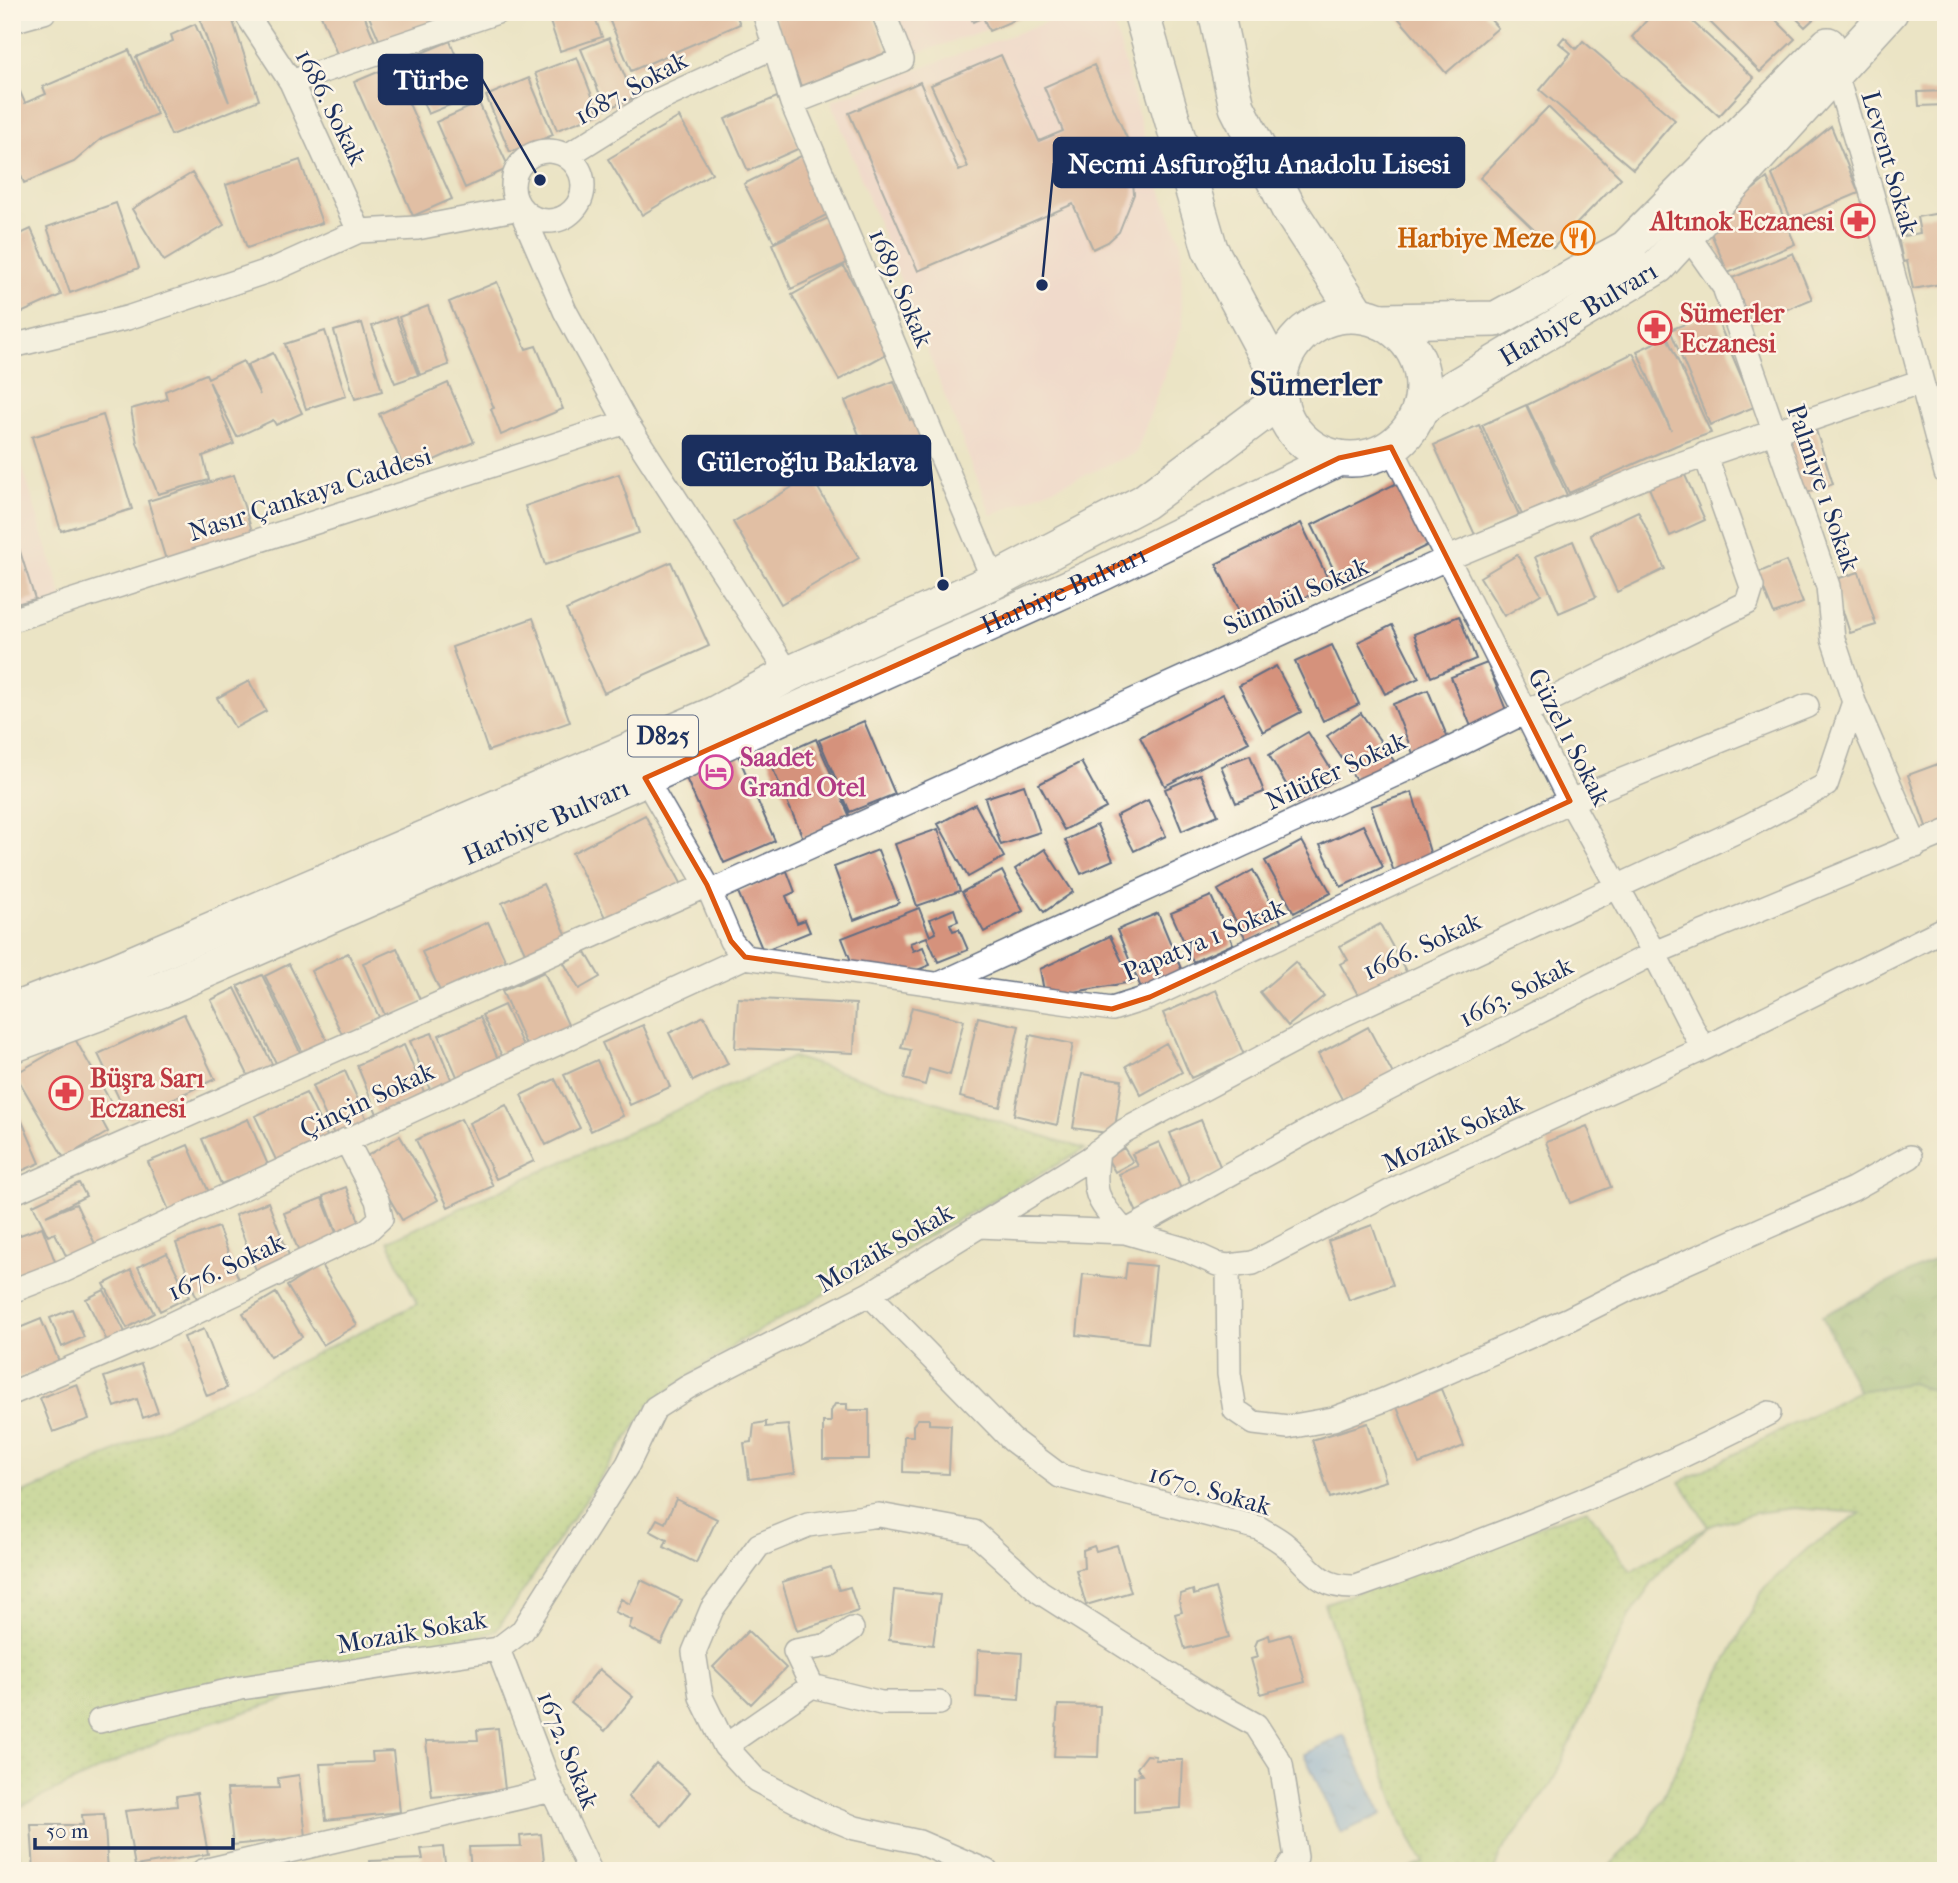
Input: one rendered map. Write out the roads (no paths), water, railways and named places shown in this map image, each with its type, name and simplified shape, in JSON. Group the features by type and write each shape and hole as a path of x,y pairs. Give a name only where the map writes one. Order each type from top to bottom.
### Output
{"main road":[{"path":"1142,12 1210,249 1280,389 1287,421 1301,438 1318,450 1339,458"},
{"path":"1216,12 1237,107 1289,209 1369,318 1398,332 1411,348 1420,366 1423,387 1420,408"},
{"name":"Harbiye Bulvarı","path":"12,1011 118,970 715,714 789,674 994,582 1144,502 1280,389 1285,356 1297,338 1325,320 1496,319 1626,248 1860,12"},
{"name":"Harbiye Bulvarı","path":"12,1045 160,990 645,778 1104,572 1339,458 1374,455 1391,447 1408,430 1420,408 1658,267 1890,12"}],"street":[{"path":"12,21 44,12"},
{"name":"1686. Sokak","path":"245,12 291,82 359,231"},
{"path":"291,82 497,12"},
{"name":"1689. Sokak","path":"764,12 792,103 994,582"},
{"path":"792,103 902,60 883,12"},
{"name":"1687. Sokak","path":"774,47 650,104 567,156 557,152 536,153 519,166 513,188 565,311 626,422 789,674"},
{"name":"Levent Sokak","path":"1835,71 1946,473"},
{"path":"12,346 127,318 265,272 359,231 417,228 520,208 541,221 554,221 575,210 584,187 582,175 567,156"},
{"name":"Palmiye 1 Sokak","path":"1687,234 1724,287 1828,586 1833,639 1854,702 1916,846"},
{"name":"Sümbül Sokak","path":"12,1193 708,888 1446,559 1705,454 1919,382"},
{"name":"Nasır Çankaya Caddesi","path":"12,620 626,422"},
{"name":"Güzel 1 Sokak","path":"1391,447 1570,802 1654,953 1703,1049"},
{"name":"Nilüfer Sokak","path":"937,985 1120,903 1525,713 1747,603 1752,595 1752,587 1705,454"},
{"name":"1666. Sokak","path":"979,1226 1098,1151 1124,1131 1338,1017 1616,885 1750,825 1826,785 1854,702"},
{"name":"Papatya 1 Sokak","path":"745,957 797,962 1112,1009 1150,997 1570,802 1807,706"},
{"path":"645,778 708,888 731,941 745,957"},
{"name":"1663. Sokak","path":"1125,1232 1328,1120 1654,953 1946,832"},
{"name":"Mozaik Sokak","path":"99,1721 241,1688 498,1649 523,1630 628,1464 655,1408 762,1346 869,1294 979,1226 1125,1232 1228,1266 1253,1263 1405,1184 1703,1049 1946,928"},
{"name":"Çinçin Sokak","path":"12,1291 61,1272 745,957"},
{"name":"1676. Sokak","path":"12,1393 146,1336 367,1231 381,1218 377,1200 346,1140"},
{"path":"1098,1151 1093,1186 1107,1211 1125,1232"},
{"path":"1228,1266 1229,1374 1235,1410 1254,1423 1310,1425 1384,1401 1557,1324 1653,1276 1853,1189 1910,1157"},
{"name":"1670. Sokak","path":"869,1294 1012,1440 1060,1476 1259,1528 1283,1543 1326,1583 1342,1587 1355,1587 1433,1560 1541,1516 1659,1466 1769,1413"},
{"path":"986,1871 919,1842 855,1828 821,1814 756,1780 724,1746 701,1697 694,1652 712,1609 759,1545 808,1525 879,1515 974,1532 1040,1592 1203,1696 1256,1725 1281,1764 1296,1857 1286,1871"},
{"path":"812,1686 795,1651 829,1645 852,1629"},
{"name":"1672. Sokak","path":"498,1649 551,1790 590,1871"},
{"path":"724,1746 812,1686 881,1703 939,1703"},
{"path":"203,1871 551,1790"}],"water":[{"path":"1344,1735 1382,1814 1341,1833 1304,1754"}],"place":[{"name":"Türbe","path":"540,180"},
{"name":"Altınok Eczanesi","path":"1858,221"},
{"name":"Harbiye Meze","path":"1578,238"},
{"name":"Necmi Asfuroğlu Anadolu Lisesi","path":"1042,285"},
{"name":"Sümerler Eczanesi","path":"1655,328"},
{"name":"Güleroğlu Baklava","path":"943,585"},
{"name":"Saadet Grand Otel","path":"716,772"},
{"name":"Büşra Sarı Eczanesi","path":"66,1093"}],"district":[{"name":"Sümerler","path":"1316,384"}]}
